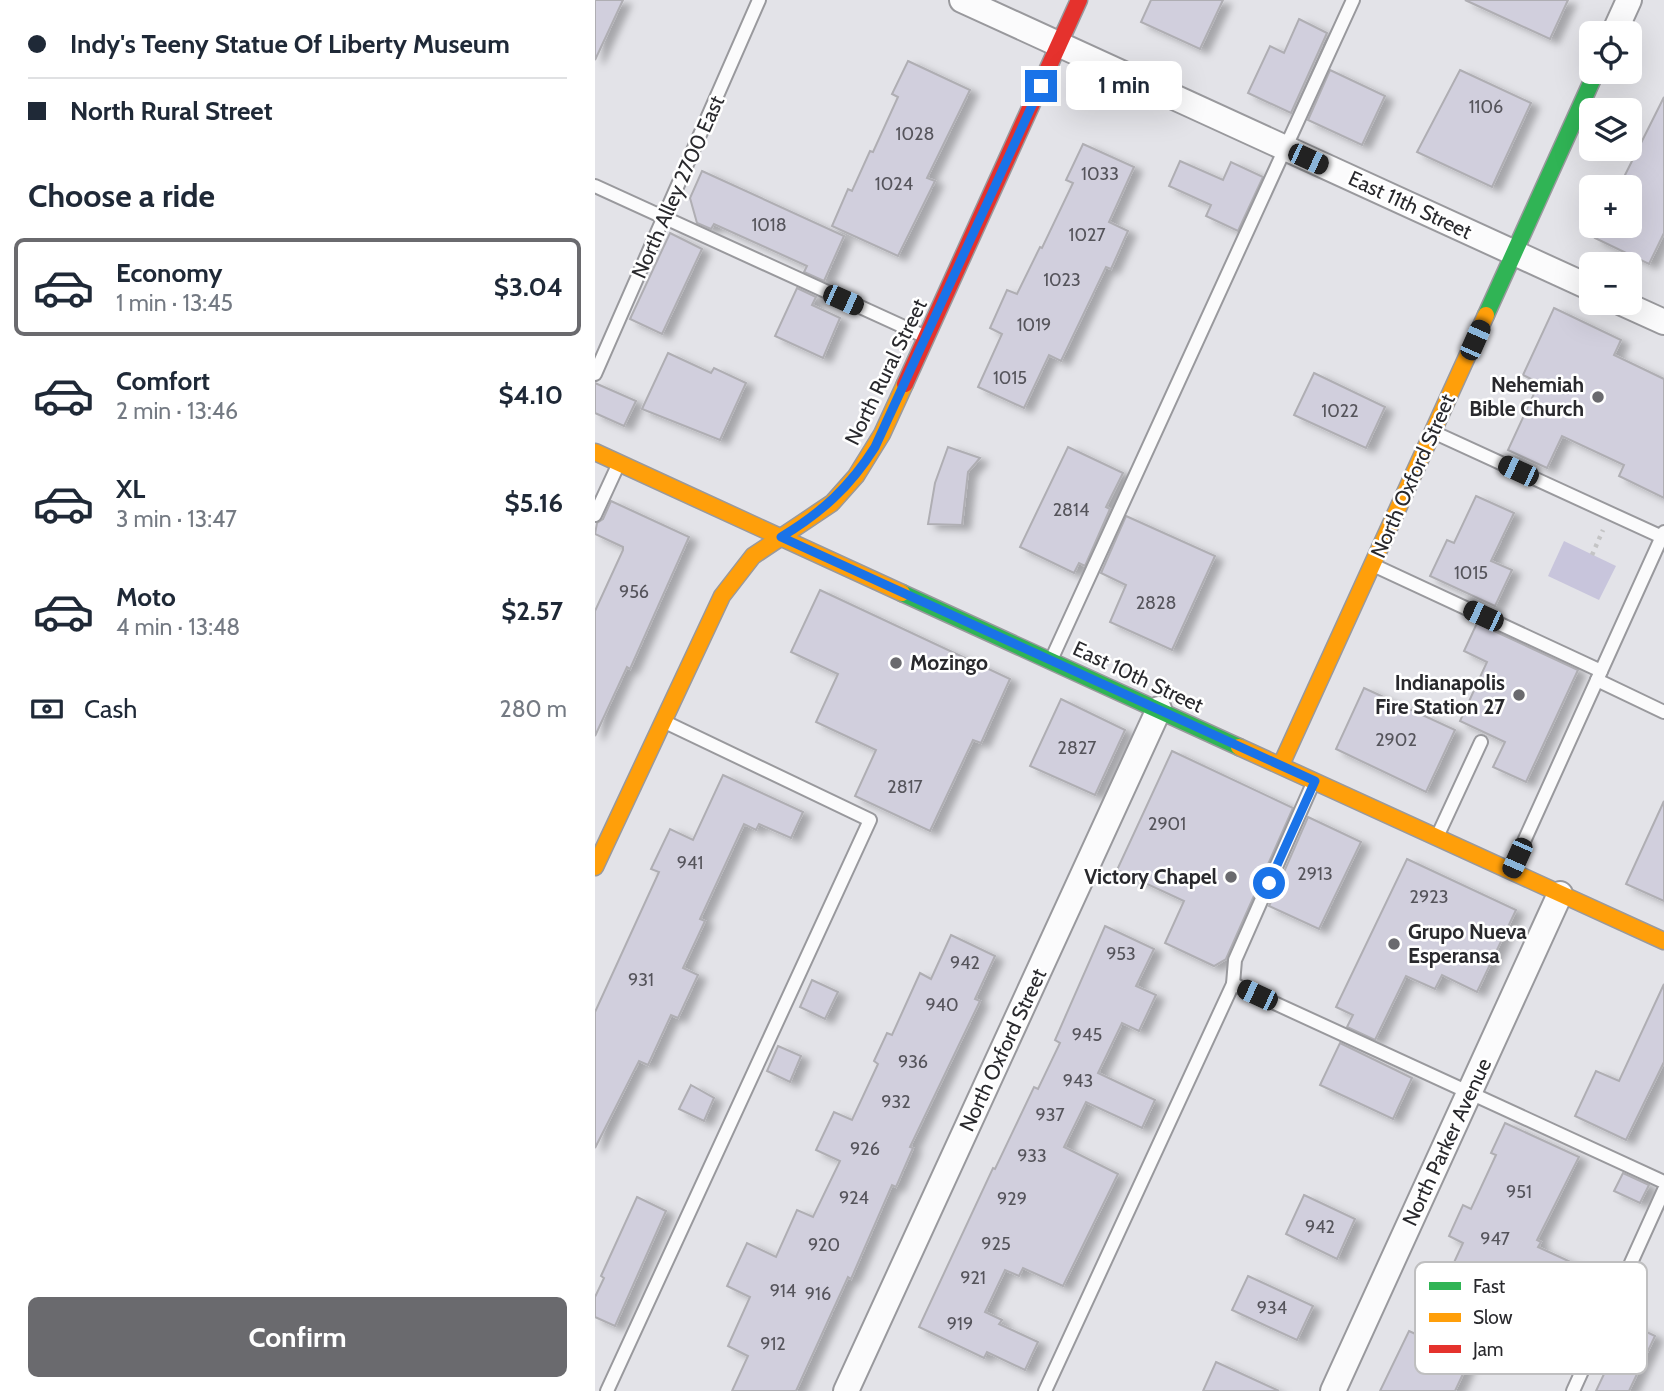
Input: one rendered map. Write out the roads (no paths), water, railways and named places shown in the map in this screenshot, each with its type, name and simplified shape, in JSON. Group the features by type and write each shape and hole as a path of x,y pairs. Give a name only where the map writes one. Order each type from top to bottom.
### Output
{"main road":[{"name":"North Rural Street","path":"595,866 661,720 722,596 753,556 832,503 856,476 890,419 1079,0"},
{"name":"North Oxford Street","path":"1281,765 1591,84"},
{"name":"East 10th Street","path":"595,452 1664,942"}],"street":[{"name":"East 11th Street","path":"962,0 1579,283"},
{"path":"1619,21 1629,0"},
{"path":"1642,312 1664,322"},
{"name":"North Oxford Street","path":"846,1391 1159,709"},
{"name":"North Parker Avenue","path":"1333,1391 1560,894"}],"lane":[{"name":"North Alley 2700 East","path":"595,374 666,218 759,0"},
{"path":"1051,660 1353,0"},
{"path":"595,186 926,338"},
{"path":"1433,432 1663,535 1511,871"},
{"path":"595,515 619,463"},
{"path":"1373,564 1599,675 1664,712"},
{"path":"607,1391 870,820 661,720"},
{"path":"1437,837 1481,742"},
{"path":"1045,1391 1233,984 1235,960 1315,781"},
{"path":"1233,984 1664,1182"},
{"path":"1631,1262 1664,1190"},
{"path":"1573,1391 1581,1374"}],"place":[{"name":"Nehemiah Bible Church","path":"1598,397"},
{"name":"Mozingo","path":"896,663"},
{"name":"Indianapolis Fire Station 27","path":"1519,695"},
{"name":"Victory Chapel","path":"1231,877"},
{"name":"Grupo Nueva Esperansa","path":"1394,944"}]}
